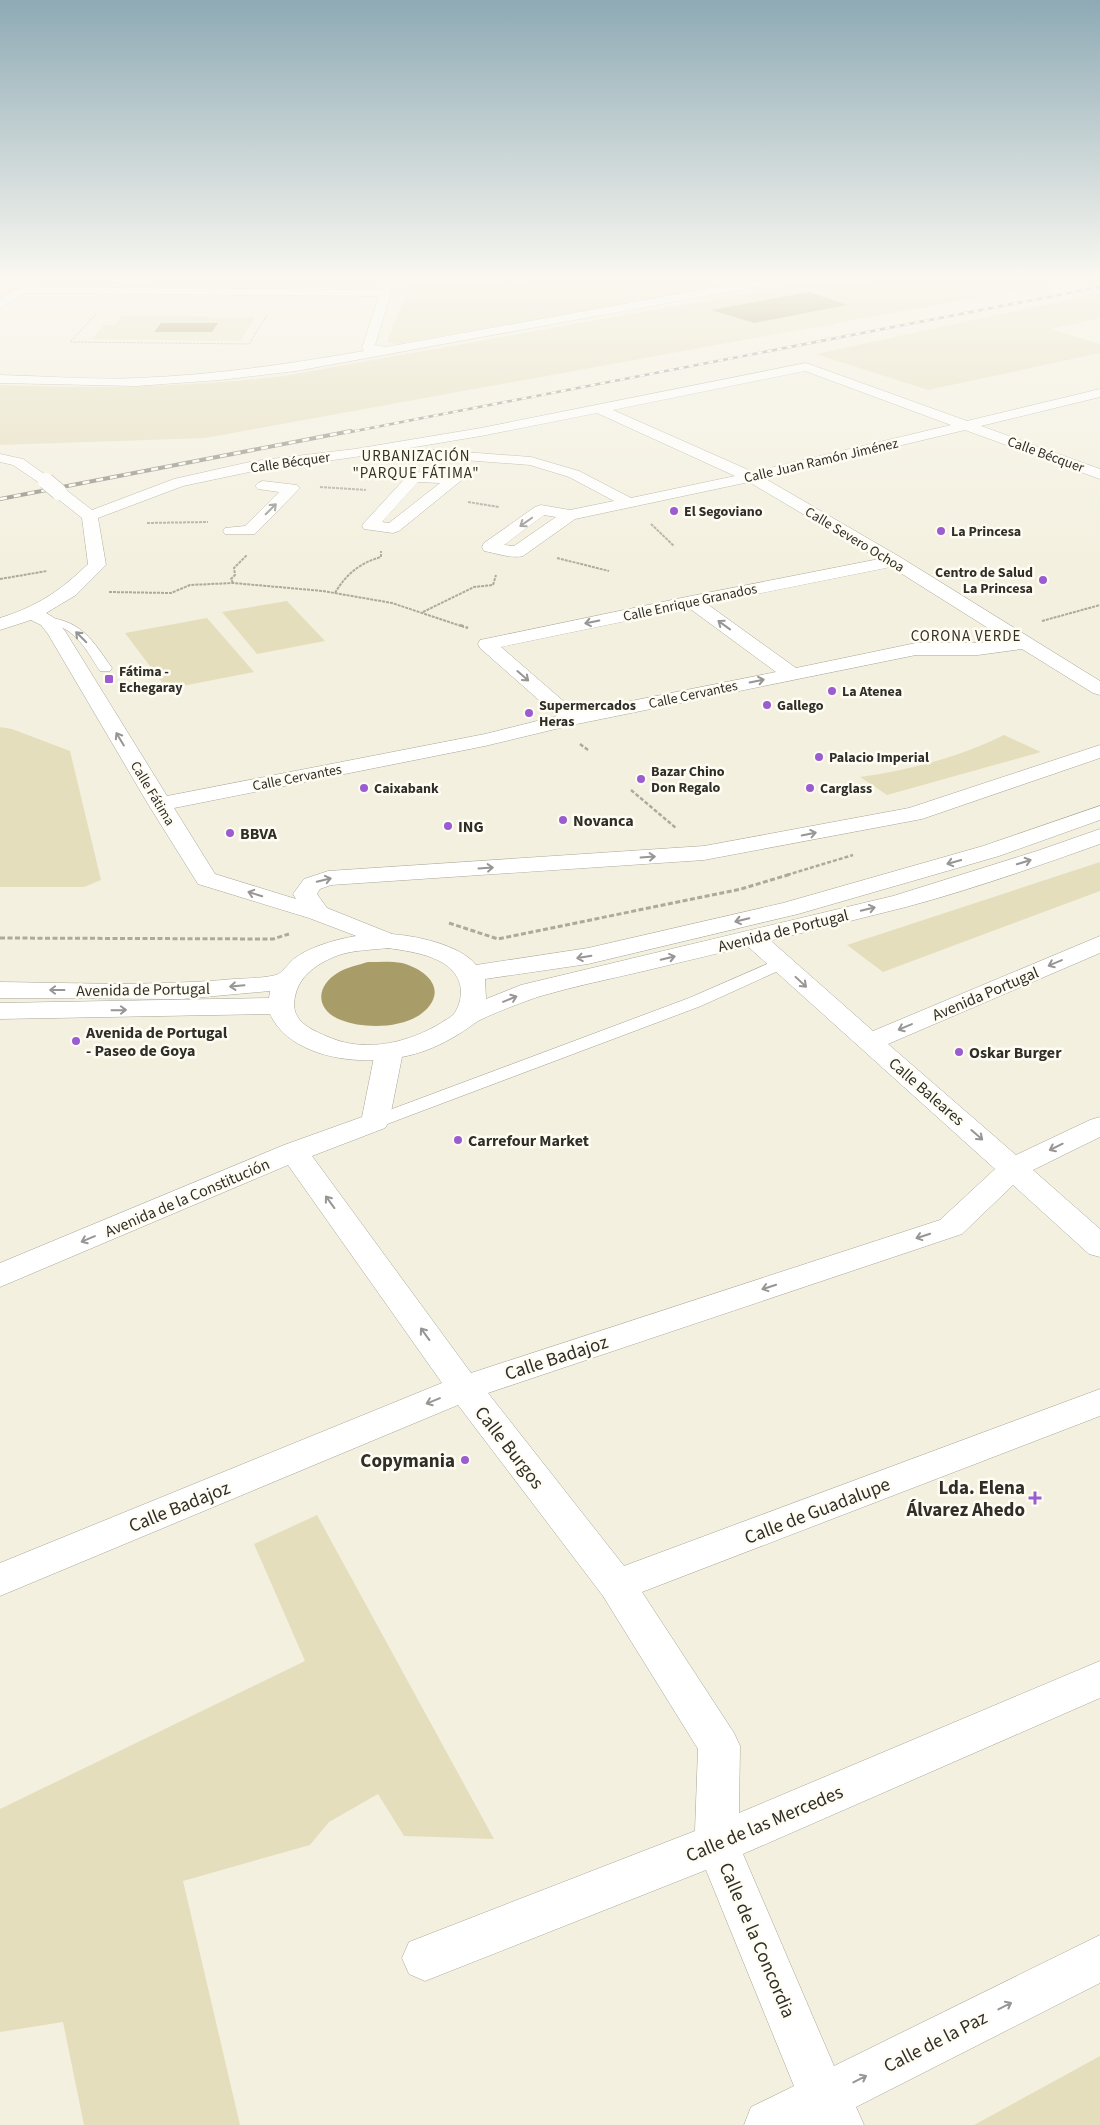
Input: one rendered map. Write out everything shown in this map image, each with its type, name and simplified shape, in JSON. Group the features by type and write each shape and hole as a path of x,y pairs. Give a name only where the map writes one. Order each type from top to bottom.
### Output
{"street":[{"path":"8,379 136,382 183,379"},
{"name":"Calle Bécquer","path":"90,520 178,482 254,466 355,453 469,434 743,379"},
{"path":"809,379 1100,488"},
{"name":"Calle Bécquer","path":"842,379 1100,474"},
{"path":"875,379 958,411"},
{"name":"Calle Juan Ramón Jiménez","path":"629,503 752,477 1100,393"},
{"path":"982,443 1002,438 1015,429 1100,404"},
{"name":"Calle Severo Ochoa","path":"600,409 752,477 894,561 1100,689"},
{"path":"919,419 958,411 974,410 996,418 1015,429 1100,463"},
{"path":"469,434 460,442 460,448 482,456"},
{"path":"355,453 452,454 531,461 574,474 629,503"},
{"path":"433,478 452,454"},
{"path":"0,458 18,462 46,481 90,520 97,565 40,617 0,624"},
{"path":"254,466 263,486"},
{"path":"414,477 433,478 455,480 393,528 370,526 414,477"},
{"path":"263,486 292,488"},
{"path":"253,500 263,486"},
{"path":"240,518 231,531 249,531 292,488"},
{"path":"570,515 517,552 490,547 541,510 570,515 629,503"},
{"name":"Calle Enrique Granados","path":"487,644 894,561"},
{"path":"692,602 792,674"},
{"name":"Calle Fátima","path":"40,617 56,631 159,804 206,878 325,917 388,941"},
{"name":"Calle Cervantes","path":"159,804 485,740 572,719 916,649 978,649 1024,643"},
{"path":"487,644 572,719"},
{"path":"325,917 305,894 312,884 328,878 704,853 914,814 1100,751"},
{"name":"Avenida de Portugal","path":"469,974 588,956 789,909 991,851 1100,813"},
{"name":"Avenida de Portugal","path":"465,1017 530,991 901,901 1045,856 1100,836"},
{"name":"Calle Baleares","path":"753,938 829,1008 1014,1168 1100,1246"},
{"path":"388,941 419,945 442,953 457,962 469,974 475,987 474,1001 465,1017 442,1036 423,1044 389,1052 348,1051 311,1041 289,1025 282,994 304,963 330,950 352,944 388,941"},
{"name":"Avenida Portugal","path":"870,1042 1100,944"},
{"name":"Avenida de Portugal","path":"0,990 182,991 282,994"},
{"name":"Avenida de Portugal","path":"0,1011 282,994"},
{"path":"375,1122 389,1052"},
{"name":"Avenida de la Constitución","path":"0,1276 294,1152 375,1122"},
{"name":"Calle Badajoz","path":"0,1580 464,1388 951,1227 1014,1168 1100,1126"},
{"name":"Calle Burgos","path":"294,1152 464,1388 617,1585 719,1746"},
{"name":"Calle de Guadalupe","path":"617,1585 1100,1402"},
{"name":"Calle de las Mercedes","path":"425,1958 717,1844 1100,1679"},
{"name":"Calle de la Concordia","path":"719,1746 717,1844 831,2112"},
{"name":"Calle de la Paz","path":"770,2125 831,2112 1100,1958"}],"lane":[{"path":"40,617 62,622 82,635 105,668"},
{"path":"375,1122 695,1002 781,963"}],"path":[{"path":"292,488 320,487 400,493"},
{"path":"433,496 538,513"},
{"path":"90,520 240,518"},
{"path":"335,593 342,580 366,561 381,557 380,552 402,534 393,528"},
{"path":"517,552 547,555 609,571"},
{"path":"422,612 474,587 493,585 496,575 503,571"},
{"path":"70,591 171,593 190,585 233,583 335,593 392,603 422,612 470,629 487,644"},
{"path":"1005,631 1100,605"},
{"path":"631,790 704,853"},
{"path":"441,921 498,939 741,889 862,852"},
{"path":"0,938 273,939 325,917"}],"shaded area":[{"path":"529,379 205,438 0,445 0,385 142,386 248,380"},
{"path":"894,379 978,379 928,390"},
{"path":"287,601 325,641 257,654 222,612"},
{"path":"207,618 254,672 167,689 125,633"},
{"path":"0,727 12,729 70,751 101,880 84,887 0,887"},
{"path":"1004,735 1041,752 887,795 860,777 934,762 970,750"},
{"path":"1100,862 1100,891 883,972 847,945"},
{"path":"368,962 402,963 423,973 429,978 435,990 430,1005 412,1019 388,1025 363,1025 332,1016 326,1010 321,998 326,984 339,972"},
{"path":"317,1515 494,1839 404,1836 378,1794 329,1822 310,1845 183,1881 240,2125 84,2125 63,2022 0,2032 0,1809 305,1661 254,1544"},
{"path":"1100,2056 1100,2125 974,2125"}],"railway":[{"path":"345,433 623,379"},
{"path":"0,499 351,431"}],"place":[{"name":"El Segoviano","path":"674,511"},
{"name":"La Princesa","path":"941,531"},
{"name":"Centro de Salud La Princesa","path":"1043,580"},
{"name":"Fátima - Echegaray","path":"109,679"},
{"name":"La Atenea","path":"832,691"},
{"name":"Gallego","path":"767,705"},
{"name":"Supermercados Heras","path":"529,713"},
{"name":"Palacio Imperial","path":"819,757"},
{"name":"Bazar Chino Don Regalo","path":"641,779"},
{"name":"Caixabank","path":"364,788"},
{"name":"Carglass","path":"810,788"},
{"name":"Novanca","path":"563,820"},
{"name":"ING","path":"448,826"},
{"name":"BBVA","path":"230,833"},
{"name":"Avenida de Portugal - Paseo de Goya","path":"76,1041"},
{"name":"Oskar Burger","path":"959,1052"},
{"name":"Carrefour Market","path":"458,1140"},
{"name":"Copymania","path":"465,1460"},
{"name":"Lda. Elena Álvarez Ahedo","path":"1035,1498"}],"district":[{"name":"URBANIZACIÓN \"PARQUE FÁTIMA\"","path":"416,464"},
{"name":"CORONA VERDE","path":"966,636"}]}
